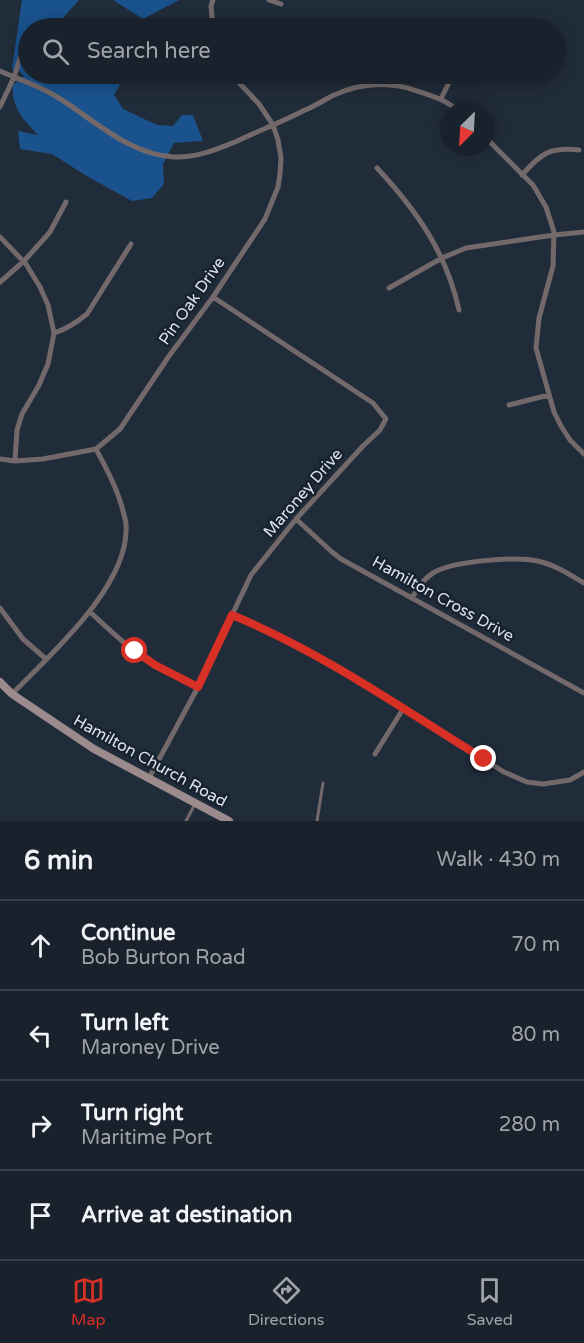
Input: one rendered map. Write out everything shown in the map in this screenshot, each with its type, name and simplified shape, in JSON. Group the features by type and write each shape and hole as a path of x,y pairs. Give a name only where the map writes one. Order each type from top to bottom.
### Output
{"street":[{"path":"212,18 213,0"},
{"path":"269,0 281,4"},
{"path":"0,106 18,65"},
{"path":"0,71 18,79"},
{"path":"31,84 55,95 132,146 152,154 172,157 192,157 213,151 307,110 333,96 364,85 386,84 408,88 445,102"},
{"name":"Pin Oak Drive","path":"0,459 15,461 43,459 96,449 120,429 265,219 278,187 281,158 273,125 259,104 240,84"},
{"path":"441,99 448,84"},
{"path":"494,146 533,185 546,207 554,235 553,266 539,318 536,348 554,412 570,440 584,454"},
{"path":"522,175 533,162 546,153 557,149 579,150"},
{"path":"377,168 418,215 442,258 454,288 459,310"},
{"path":"0,282 24,261 50,232 66,202"},
{"path":"389,288 442,258 466,248 584,232"},
{"path":"0,237 24,261 40,287 48,305 54,333 48,364 39,386 22,414 17,430 15,461"},
{"path":"54,333 64,330 87,314 130,244"},
{"name":"Maroney Drive","path":"149,778 198,687 251,575 296,519 380,430 386,419 373,403 213,297"},
{"path":"509,405 549,395"},
{"path":"12,694 90,612 123,557 126,524 117,489 96,449"},
{"name":"Hamilton Cross Drive","path":"296,519 341,559 584,693"},
{"path":"412,598 426,578 439,570 463,564 511,558 525,558 551,565 584,582"},
{"path":"0,608 23,639 46,659"},
{"path":"90,612 120,639 155,665 198,687"},
{"path":"232,615 313,653 504,772 527,782 543,784 570,780 584,772"},
{"name":"Hamilton Church Road","path":"0,682 12,694 94,748 229,821"},
{"path":"375,754 403,710"}],"lane":[{"path":"317,821 323,783"},
{"path":"186,821 196,803"}],"shaded area":[{"path":"22,0 79,0 63,18 19,18"},
{"path":"113,0 179,0 145,18"},
{"path":"18,28 18,70 12,69"},
{"path":"18,81 18,84 120,84 114,95 123,109 157,125 173,126 182,115 193,115 203,141 174,143 163,164 164,184 152,198 132,201 52,154 20,149 18,131 38,135 16,107 13,85"}],"route":[{"path":"135,651 155,665 198,687 232,615 313,653 484,759"}]}
